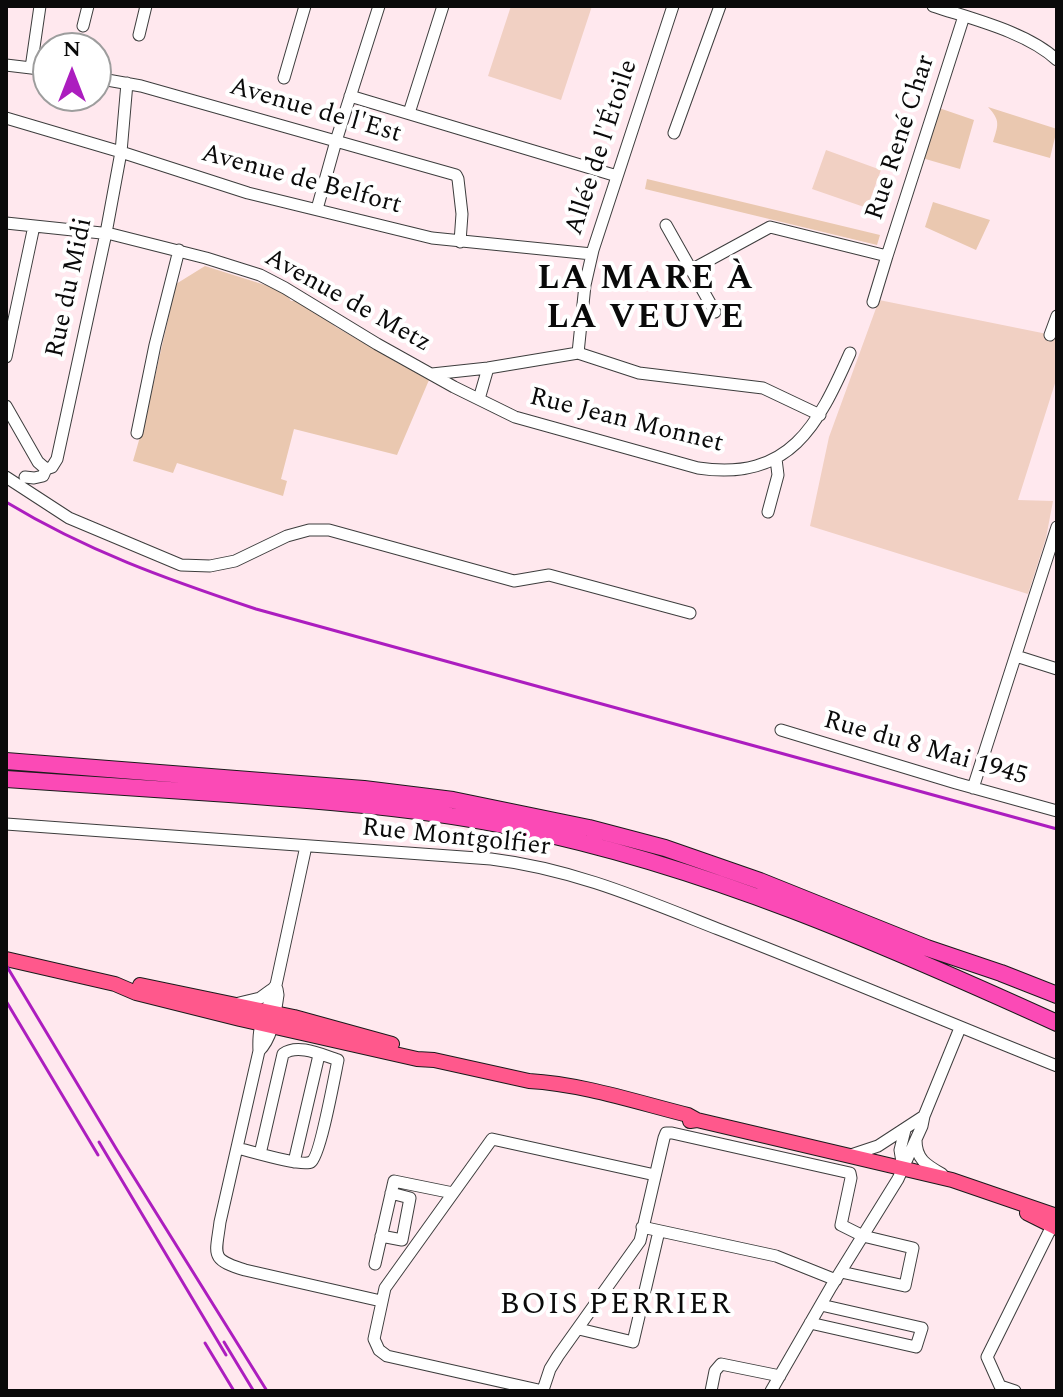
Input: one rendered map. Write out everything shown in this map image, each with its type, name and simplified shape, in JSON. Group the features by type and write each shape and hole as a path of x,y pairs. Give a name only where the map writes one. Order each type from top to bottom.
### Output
{"highway":[{"path":"6,761 364,789 453,800 589,828 665,848 760,881 927,948 1057,995"},
{"path":"6,779 353,804 516,827 654,862 753,895 910,958 1057,1023"}],"main road":[{"path":"6,959 115,984 136,993 371,1037 434,1060 621,1098 697,1120 952,1180 1055,1223"},
{"path":"115,984 132,983 233,1004 268,1019"},
{"path":"532,1082 540,1088 564,1094 687,1121 697,1120"},
{"path":"564,1094 570,1092 613,1102 621,1098"}],"street":[{"path":"6,65 31,68 40,6"},
{"path":"83,26 88,6"},
{"path":"139,35 146,6"},
{"path":"284,78 305,6"},
{"path":"317,209 379,6"},
{"path":"409,113 443,6"},
{"name":"Allée de l'Étoile","path":"578,353 585,285 592,254 673,6"},
{"path":"674,133 720,6"},
{"path":"933,6 1010,33 1040,47 1057,60"},
{"name":"Rue René Char","path":"691,270 770,227 887,256 964,16"},
{"name":"Avenue de l'Est","path":"112,81 456,175 462,214 460,242"},
{"name":"Rue du Midi","path":"46,469 52,467 57,459 106,233 121,152 127,83"},
{"path":"350,96 617,176"},
{"name":"Avenue de Belfort","path":"6,118 248,193 432,238 592,254"},
{"name":"Avenue de Metz","path":"6,223 106,233 179,250 260,275 479,399"},
{"path":"666,225 715,312"},
{"path":"6,357 34,226"},
{"path":"137,433 179,250"},
{"path":"873,302 887,256"},
{"path":"1050,335 1057,316"},
{"path":"432,374 578,353 639,373 763,388 820,415"},
{"name":"Rue Jean Monnet","path":"479,399 515,417 698,468 735,470 776,459 804,437 829,401 850,353"},
{"path":"479,399 488,368"},
{"path":"6,406 38,462 46,469 43,476 25,477"},
{"path":"768,512 778,475 776,459"},
{"path":"6,477 69,518 181,565 210,566 235,561 287,536 309,530 329,530 514,581 549,575 690,613"},
{"path":"973,788 1057,527"},
{"path":"1016,656 1057,669"},
{"name":"Rue du 8 Mai 1945","path":"781,730 1057,811"},
{"name":"Rue Montgolfier","path":"6,824 491,859 534,866 627,893 1057,1066"},
{"path":"233,1004 260,998 273,987 306,846"},
{"path":"273,987 278,995 268,1019 258,1031 259,1051 220,1222 216,1249 218,1258 225,1264 245,1270 381,1301"},
{"path":"771,1391 903,1168 960,1028"},
{"path":"237,1148 260,1154 294,1162 310,1163 315,1159 338,1060 297,1049 287,1050 283,1054 260,1154"},
{"path":"294,1162 319,1055"},
{"path":"849,1156 878,1146 924,1116"},
{"path":"903,1168 900,1150 905,1130"},
{"path":"642,1227 776,1256 838,1276 905,1286 913,1248 863,1236 841,1225 850,1173 666,1133 642,1227 640,1241 550,1369 543,1391 387,1356 379,1350 374,1339 385,1288 492,1139 655,1175"},
{"path":"916,1139 920,1160 952,1180"},
{"path":"375,1264 394,1181 453,1193"},
{"path":"381,1236 402,1240 410,1198 391,1193"},
{"path":"1015,1391 999,1389 987,1357 1055,1223"},
{"path":"579,1329 633,1342 659,1231"},
{"path":"810,1323 916,1347 922,1328 821,1305"},
{"path":"711,1391 715,1371 721,1364 780,1376"}],"shaded area":[{"path":"511,6 592,6 561,100 488,76"},
{"path":"988,107 1057,129 1050,158 993,142 997,123"},
{"path":"939,108 974,120 960,169 922,158"},
{"path":"826,150 881,170 867,208 812,189"},
{"path":"647,179 880,235 877,245 645,189"},
{"path":"933,202 990,220 976,250 925,227"},
{"path":"205,266 284,291 291,301 303,301 336,327 429,380 397,455 294,429 281,479 287,481 283,496 177,463 173,473 133,461 176,284"},
{"path":"879,300 1057,336 1057,377 1018,500 1053,501 1046,538 1028,594 810,526 829,437"}],"railway":[{"path":"6,502 128,563 256,609 1057,829"},
{"path":"6,965 267,1391"},
{"path":"6,1001 98,1155"},
{"path":"99,1142 226,1355"},
{"path":"224,1342 253,1390"},
{"path":"205,1343 234,1391"}],"district":[{"name":"LA MARE À LA VEUVE","path":"646,300"},
{"name":"BOIS PERRIER","path":"616,1307"}]}
